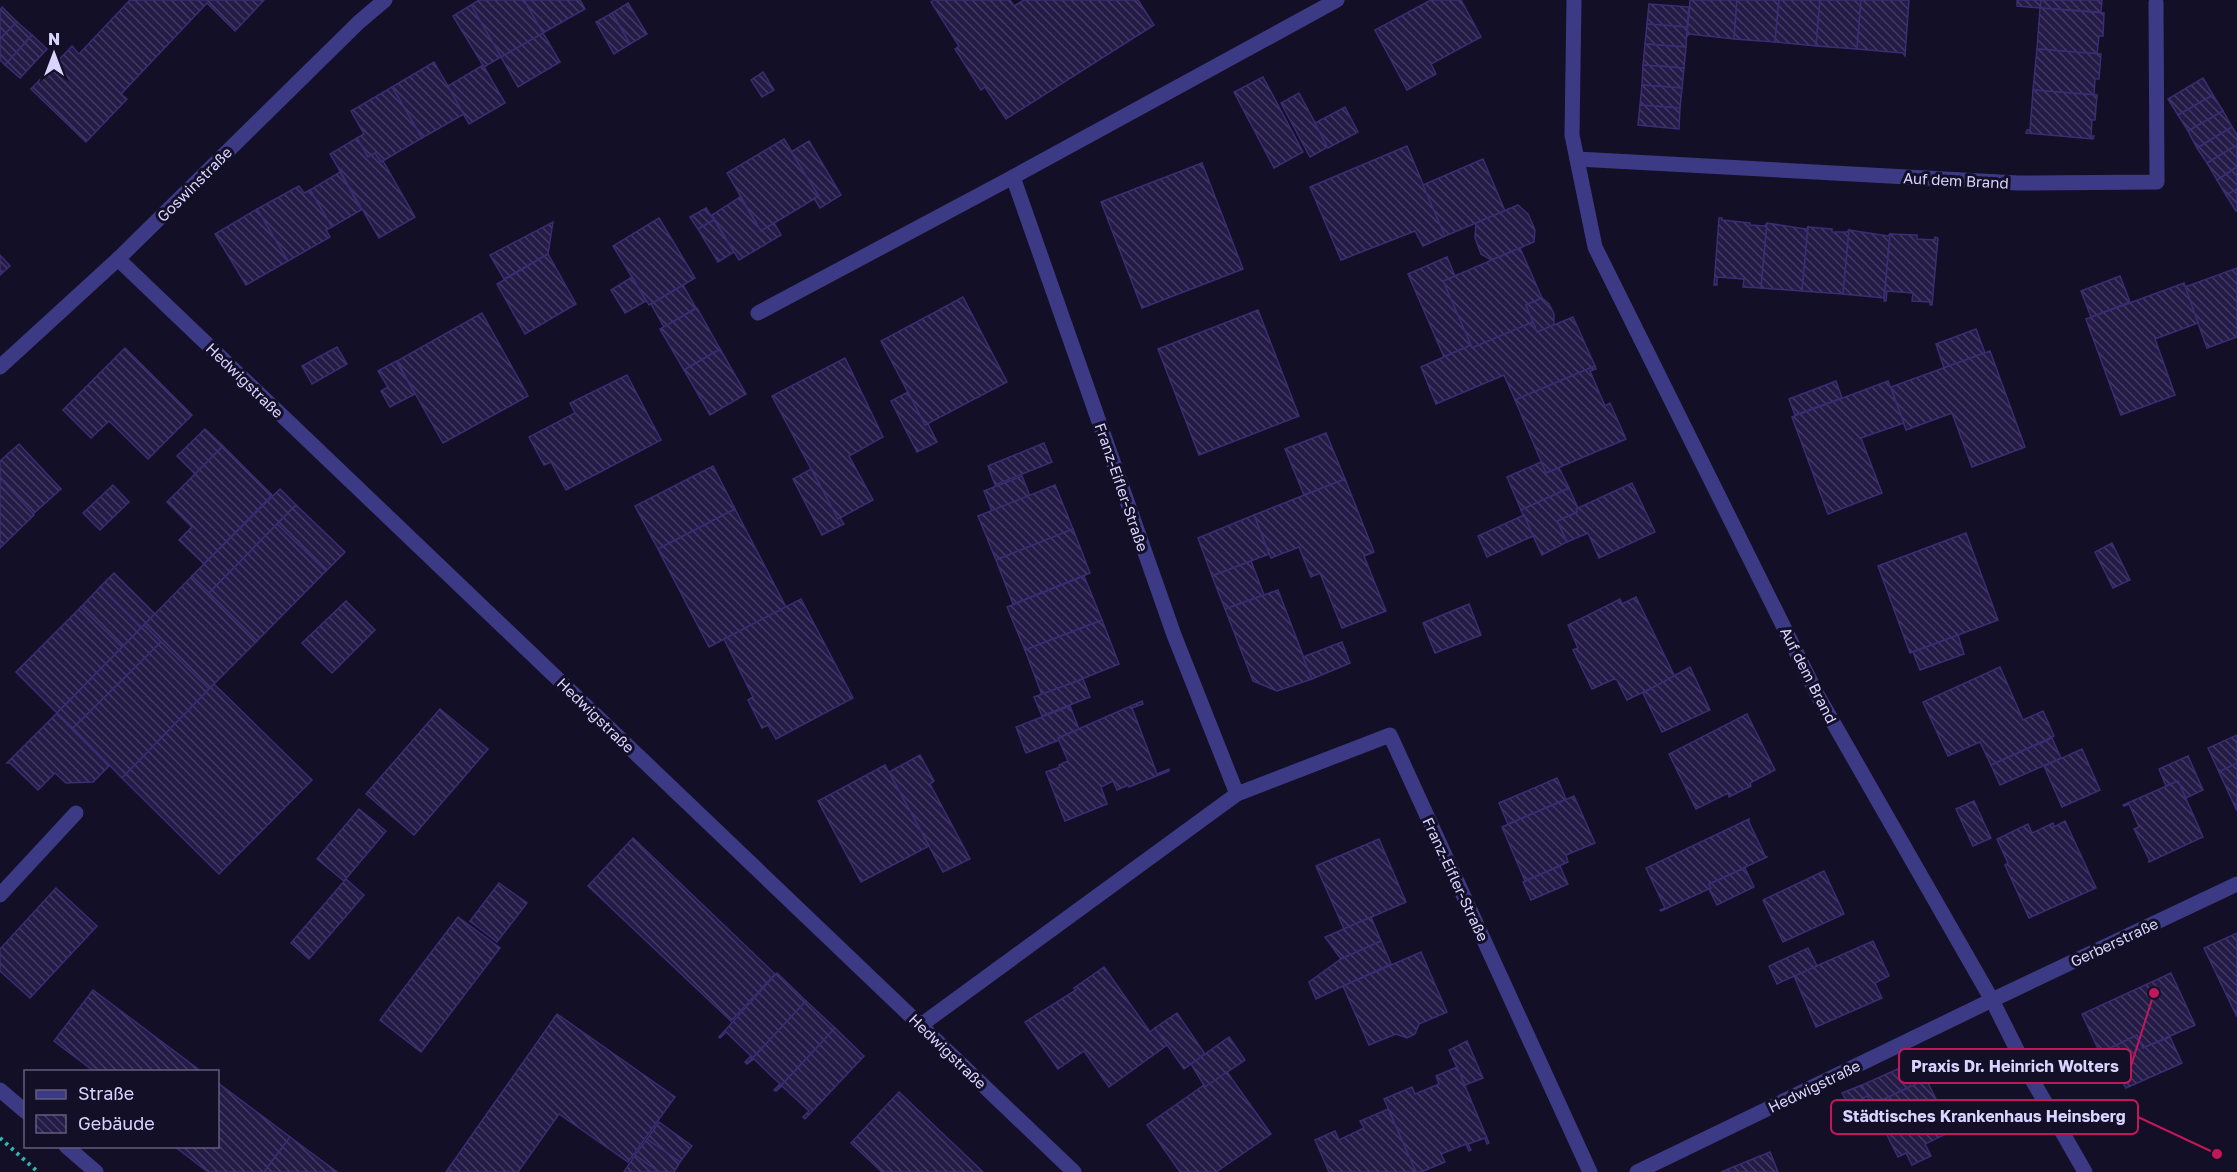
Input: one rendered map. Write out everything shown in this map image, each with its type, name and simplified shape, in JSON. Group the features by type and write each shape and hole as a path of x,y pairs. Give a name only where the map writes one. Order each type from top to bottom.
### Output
{"street":[{"name":"Goswinstraße","path":"0,367 118,259 359,21 385,0"},
{"path":"758,313 1337,0"},
{"name":"Auf dem Brand","path":"1574,0 1572,135 1595,247 1818,696 1992,1000 2030,1076 2085,1172"},
{"name":"Auf dem Brand","path":"1577,159 2018,183 2157,182 2156,3"},
{"name":"Franz-Eifler-Straße","path":"1013,177 1173,635 1237,794"},
{"name":"Hedwigstraße","path":"118,259 1074,1172"},
{"name":"Franz-Eifler-Straße","path":"921,1025 1237,794 1390,735 1590,1172"},
{"path":"0,895 76,813"},
{"name":"Gerberstraße","path":"1992,1000 2237,884"},
{"name":"Hedwigstraße","path":"1637,1172 1992,1000"},
{"path":"0,1092 24,1110"},
{"path":"68,1148 96,1172"}],"path":[{"path":"0,1138 38,1172"}],"building":[{"path":"130,0 264,0 235,31 207,3 121,94 127,99 86,142 31,89 72,46 79,54"},
{"path":"479,0 524,0 543,33 501,57 471,5"},
{"path":"524,0 580,0 585,9 543,33"},
{"path":"934,0 1010,0 1014,6 1024,0 1138,0 1154,25 1006,119 985,87 981,90 955,49 959,46 931,2"},
{"path":"1431,0 1461,0 1481,37 1431,64 1436,74 1407,90 1375,30"},
{"path":"1690,0 1737,0 1734,39 1689,34 1687,36"},
{"path":"1737,0 1779,0 1775,42 1734,39"},
{"path":"1779,0 1820,0 1816,46 1775,42"},
{"path":"1820,0 1861,0 1857,49 1816,46"},
{"path":"1861,0 1909,0 1905,56 1903,53 1857,49"},
{"path":"2017,0 2041,0 2040,8 2017,6"},
{"path":"2041,0 2102,0 2101,12 2040,8"},
{"path":"628,3 647,34 630,44 612,13"},
{"path":"1649,4 1689,7 1687,27 1647,24"},
{"path":"471,5 501,57 484,67 453,16"},
{"path":"2,7 17,22 0,39 0,10"},
{"path":"2040,8 2104,13 2103,36 2099,36 2097,54 2037,49"},
{"path":"612,13 630,44 614,54 596,22"},
{"path":"17,22 32,35 5,65 0,60 0,39"},
{"path":"1647,24 1687,27 1686,47 1645,44"},
{"path":"543,33 560,62 518,87 501,57"},
{"path":"32,35 47,49 20,78 5,65"},
{"path":"1645,44 1686,47 1684,68 1643,65"},
{"path":"2037,49 2101,54 2099,79 2095,79 2094,95 2033,90"},
{"path":"434,62 464,114 422,138 392,87"},
{"path":"483,65 505,103 469,124 448,86"},
{"path":"1643,65 1684,68 1682,88 1642,85"},
{"path":"763,72 774,90 762,97 751,80"},
{"path":"1263,77 1303,152 1274,168 1234,92"},
{"path":"2203,78 2213,95 2178,115 2168,99"},
{"path":"1642,85 1682,88 1680,108 1640,105"},
{"path":"392,87 422,138 381,162 375,153 368,157 357,138 364,134 351,111"},
{"path":"2033,90 2097,95 2095,120 2092,120 2091,136 2094,136 2093,139 2026,133 2030,130"},
{"path":"1299,93 1328,147 1310,157 1281,103"},
{"path":"2213,95 2223,111 2188,131 2178,115"},
{"path":"1640,105 1680,108 1679,129 1638,125"},
{"path":"1345,107 1358,132 1328,148 1315,123"},
{"path":"2223,111 2232,127 2197,148 2188,131"},
{"path":"2232,127 2237,135 2237,145 2207,163 2197,148"},
{"path":"357,138 368,157 375,153 381,162 383,161 415,217 379,238 330,154"},
{"path":"784,139 819,196 761,231 727,173"},
{"path":"809,141 841,195 820,208 814,198 819,196 791,152"},
{"path":"2237,145 2237,167 2217,180 2207,163"},
{"path":"1407,146 1445,236 1423,246 1415,231 1341,260 1310,187"},
{"path":"1483,159 1505,211 1445,236 1423,185"},
{"path":"1202,163 1243,269 1142,308 1101,202"},
{"path":"2237,167 2237,189 2226,195 2217,180"},
{"path":"340,172 361,210 332,227 310,190"},
{"path":"299,186 304,193 310,190 332,227 326,230 330,237 288,261 257,209"},
{"path":"2237,189 2237,211 2236,211 2226,195"},
{"path":"740,197 761,231 774,223 781,235 739,260 712,215"},
{"path":"1518,205 1528,214 1535,230 1534,242 1491,260 1481,254 1475,238 1476,223"},
{"path":"706,208 714,220 698,229 690,217"},
{"path":"257,209 288,261 246,285 215,234"},
{"path":"659,218 695,278 649,305 613,246"},
{"path":"1719,218 1750,223 1750,225 1765,226 1767,223 1761,288 1743,287 1744,279 1717,277 1717,285 1714,285"},
{"path":"714,220 734,252 718,262 698,229"},
{"path":"553,222 548,254 504,279 490,255"},
{"path":"1767,223 1806,229 1808,227 1802,291 1761,288"},
{"path":"1808,227 1832,229 1832,232 1849,230 1843,294 1802,291"},
{"path":"1849,230 1888,236 1890,234 1884,298 1843,294"},
{"path":"1890,234 1917,235 1917,239 1935,240 1935,237 1938,238 1932,305 1930,302 1912,301 1913,293 1887,291 1886,301 1884,301"},
{"path":"1520,248 1542,298 1526,305 1533,322 1472,348 1443,281"},
{"path":"548,254 576,304 525,334 497,284"},
{"path":"0,255 10,266 0,275"},
{"path":"1447,257 1455,276 1443,281 1471,345 1444,357 1408,274"},
{"path":"2237,268 2237,337 2207,348 2185,287"},
{"path":"2120,276 2130,302 2091,317 2081,291"},
{"path":"632,277 646,301 625,313 611,290"},
{"path":"2184,283 2198,323 2155,339 2175,395 2121,415 2086,319"},
{"path":"683,285 696,308 664,327 651,304"},
{"path":"963,297 1007,382 925,425 881,341"},
{"path":"1542,298 1549,304 1554,314 1554,325 1537,332 1526,305"},
{"path":"697,308 720,349 684,370 660,329"},
{"path":"1258,310 1299,416 1199,455 1158,349"},
{"path":"482,313 528,396 443,443 397,361"},
{"path":"1573,317 1595,366 1515,400 1504,375 1436,404 1421,367 1533,322 1537,332"},
{"path":"1976,329 1985,353 1944,368 1936,344"},
{"path":"337,347 347,364 312,384 302,366"},
{"path":"125,348 192,415 148,459 109,421 91,438 63,410"},
{"path":"720,349 746,394 710,415 684,370"},
{"path":"1990,351 2025,447 1972,467 1952,413 1906,430 1891,387"},
{"path":"845,358 883,437 849,456 873,500 838,519 772,396"},
{"path":"396,361 415,394 390,407 381,391 388,387 378,371"},
{"path":"1595,366 1596,369 1590,371 1605,406 1610,403 1626,439 1546,473 1515,400"},
{"path":"627,375 661,440 566,490 551,462 544,465 529,437 575,413 570,403"},
{"path":"1836,381 1842,398 1795,415 1789,399"},
{"path":"1888,381 1904,423 1861,438 1882,493 1828,514 1792,417"},
{"path":"908,392 925,425 928,424 937,442 917,452 891,401"},
{"path":"205,429 223,446 195,474 177,456"},
{"path":"1326,433 1345,479 1304,495 1285,449"},
{"path":"1044,443 1052,462 995,485 988,466"},
{"path":"19,444 61,489 33,514 0,478 0,461"},
{"path":"223,446 272,495 204,564 179,540 192,527 167,502"},
{"path":"1541,462 1546,473 1559,468 1569,488 1521,510 1507,477"},
{"path":"713,466 735,509 658,549 635,506"},
{"path":"811,469 838,519 840,518 844,524 822,535 793,479"},
{"path":"1022,476 1030,496 992,511 984,491"},
{"path":"0,478 34,515 0,548"},
{"path":"1345,479 1374,552 1364,556 1386,611 1342,628 1320,573 1311,577 1299,547 1271,558 1254,515"},
{"path":"1632,483 1655,532 1599,558 1588,533 1567,542 1557,521 1577,512 1576,509"},
{"path":"113,485 129,502 100,530 83,513"},
{"path":"1055,485 1073,529 996,560 978,516"},
{"path":"1569,488 1578,508 1577,512 1557,521 1567,542 1542,555 1521,510"},
{"path":"280,489 296,505 209,593 192,576"},
{"path":"296,505 345,552 326,571 277,524"},
{"path":"735,509 786,607 709,647 658,549"},
{"path":"1254,515 1269,554 1212,576 1198,538"},
{"path":"1524,515 1533,536 1487,557 1478,536"},
{"path":"277,524 326,571 257,641 209,593"},
{"path":"1073,529 1090,573 1013,604 996,560"},
{"path":"1966,533 1998,620 1910,653 1878,566"},
{"path":"2112,543 2130,580 2113,588 2095,552"},
{"path":"1251,561 1264,595 1225,609 1212,576"},
{"path":"114,573 155,614 141,628 100,587"},
{"path":"192,576 257,641 209,689 144,625"},
{"path":"1084,576 1102,620 1025,650 1007,607"},
{"path":"100,587 141,628 122,647 81,607"},
{"path":"1278,590 1312,679 1277,691 1253,681 1225,609"},
{"path":"1636,597 1675,677 1627,700 1617,680 1614,679 1592,689 1573,650 1578,648 1568,625 1620,599 1622,604"},
{"path":"801,599 853,698 776,739 768,725 762,728 748,700 753,697 724,639"},
{"path":"346,601 375,630 332,673 302,643"},
{"path":"1469,604 1481,635 1435,653 1423,623"},
{"path":"81,607 122,647 57,713 16,672"},
{"path":"1102,620 1119,664 1042,695 1025,650"},
{"path":"144,625 161,642 73,728 57,713"},
{"path":"1958,635 1964,654 1920,670 1913,652"},
{"path":"161,642 209,689 122,778 73,728"},
{"path":"1342,642 1350,663 1312,679 1303,657"},
{"path":"1690,667 1710,710 1662,732 1643,693"},
{"path":"2000,667 2023,720 2043,711 2054,736 1991,765 1980,742 1948,756 1923,702"},
{"path":"1083,679 1090,697 1042,716 1034,697"},
{"path":"214,684 312,780 219,874 122,778"},
{"path":"1142,701 1143,704 1132,708 1157,774 1169,769 1169,771 1117,790 1113,781 1101,787 1107,804 1065,821 1046,772 1068,761 1058,738"},
{"path":"1070,706 1079,729 1026,753 1016,727"},
{"path":"440,709 488,749 414,835 366,794"},
{"path":"57,713 109,766 93,782 66,783 55,773 38,790 10,763 7,763"},
{"path":"1747,714 1775,770 1729,797 1728,793 1696,809 1669,754"},
{"path":"2237,735 2237,763 2219,772 2208,748"},
{"path":"2052,738 2061,758 2000,785 1991,765"},
{"path":"2082,749 2100,790 2062,807 2044,766"},
{"path":"920,755 934,781 930,784 970,859 943,872 889,772"},
{"path":"2188,756 2203,790 2186,798 2178,781 2166,786 2159,769"},
{"path":"2237,763 2237,811 2219,772"},
{"path":"885,765 929,846 861,882 818,801"},
{"path":"1557,778 1566,799 1508,824 1499,803"},
{"path":"2178,781 2203,837 2149,862 2134,829 2139,827 2129,804 2123,805"},
{"path":"1574,796 1595,843 1566,855 1568,862 1525,881 1502,827"},
{"path":"1974,801 1991,838 1973,846 1956,809"},
{"path":"359,809 386,831 344,881 317,859"},
{"path":"1749,819 1767,857 1709,884 1711,888 1661,911 1665,908 1646,868"},
{"path":"2065,821 2096,888 2029,918 2005,865 2008,863 1997,839 2028,824 2032,833 2053,823 2054,827"},
{"path":"633,838 775,974 731,1021 588,886"},
{"path":"1379,839 1406,902 1344,929 1316,866"},
{"path":"1560,866 1568,884 1531,900 1523,882"},
{"path":"1745,868 1754,887 1717,905 1709,884"},
{"path":"1824,871 1844,914 1783,942 1763,900"},
{"path":"346,879 364,895 309,959 291,943"},
{"path":"499,883 527,903 497,942 470,921"},
{"path":"56,888 97,926 30,998 0,971 0,949"},
{"path":"458,917 500,948 421,1052 380,1020"},
{"path":"1371,917 1381,941 1341,959 1325,937"},
{"path":"2237,933 2237,1017 2204,948"},
{"path":"1381,941 1391,964 1316,999 1309,982 1341,959"},
{"path":"1873,941 1889,976 1875,983 1882,998 1816,1027 1794,976"},
{"path":"1808,948 1817,966 1777,984 1769,966"},
{"path":"1421,952 1447,1012 1419,1024 1415,1034 1407,1038 1396,1034 1369,1045 1343,986"},
{"path":"1104,967 1150,1032 1155,1028 1167,1045 1109,1087 1084,1051 1058,1069 1025,1022 1076,990 1074,988"},
{"path":"777,973 806,1001 747,1064 745,1062 751,1056 726,1032 719,1037"},
{"path":"2171,973 2195,1025 2143,1048 2137,1035 2100,1053 2082,1014"},
{"path":"93,990 199,1070 92,1070 54,1041"},
{"path":"806,1001 835,1028 776,1091 774,1090 780,1084 754,1059 747,1064"},
{"path":"1177,1013 1205,1054 1184,1069 1155,1028"},
{"path":"557,1014 675,1097 628,1162 559,1114 518,1172 446,1172"},
{"path":"835,1028 864,1056 805,1119 803,1117 809,1111 782,1086 776,1091"},
{"path":"2137,1035 2143,1048 2170,1037 2182,1063 2126,1088 2124,1085 2126,1079 2114,1075 2116,1069 2114,1065 2107,1069 2100,1053"},
{"path":"1229,1037 1245,1060 1205,1087 1191,1064"},
{"path":"1467,1041 1483,1078 1465,1085 1449,1050"},
{"path":"1457,1067 1489,1143 1487,1144 1485,1138 1468,1144 1471,1150 1469,1151 1466,1144 1441,1154 1445,1162 1416,1172 1384,1099 1412,1087 1415,1094 1439,1084 1436,1076"},
{"path":"1902,1067 1911,1086 1872,1105 1862,1085"},
{"path":"1227,1072 1271,1134 1216,1172 1180,1172 1147,1125 1204,1085 1205,1087"},
{"path":"1926,1079 1952,1131 1925,1144 1931,1156 1912,1165 1906,1153 1898,1157 1872,1105"},
{"path":"219,1084 290,1137 264,1172 208,1172 177,1148 219,1148"},
{"path":"1862,1085 1868,1096 1849,1106 1842,1093"},
{"path":"899,1092 983,1172 882,1172 851,1143"},
{"path":"1388,1109 1416,1172 1329,1172 1315,1140 1335,1131 1339,1140 1364,1128 1360,1121"},
{"path":"659,1122 692,1146 680,1162 647,1139"},
{"path":"290,1137 337,1172 264,1172"},
{"path":"647,1139 680,1162 674,1172 659,1172 635,1155"},
{"path":"1770,1152 1778,1172 1721,1172"},
{"path":"635,1155 659,1172 624,1172"}],"place":[{"name":"Praxis Dr. Heinrich Wolters","path":"2154,993"},
{"name":"Städtisches Krankenhaus Heinsberg","path":"2217,1154"}]}
